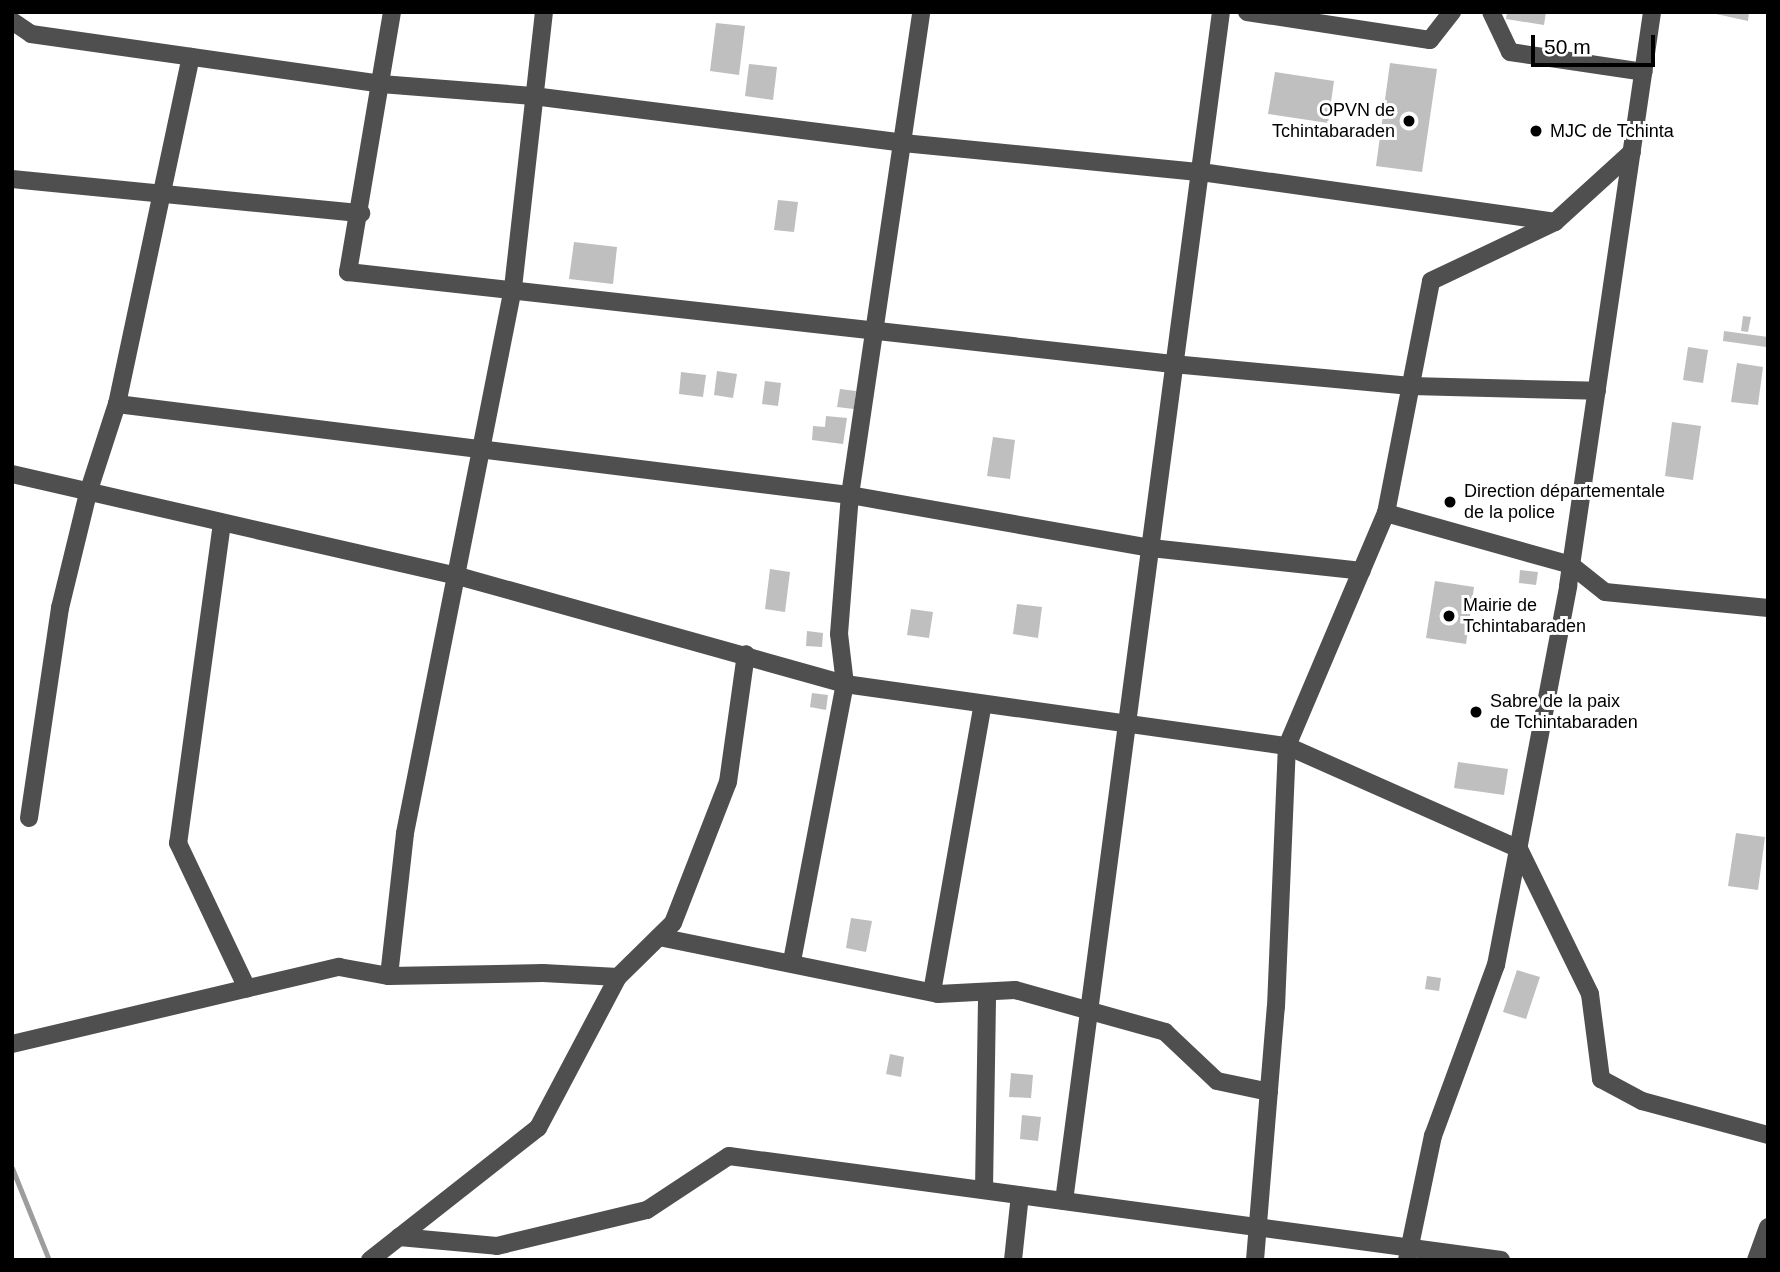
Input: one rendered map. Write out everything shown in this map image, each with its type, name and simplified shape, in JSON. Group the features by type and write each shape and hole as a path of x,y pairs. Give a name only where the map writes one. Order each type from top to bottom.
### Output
{"street":[{"path":"392,12 361,213 348,272 513,288 1173,364 1411,386 1597,391"},
{"path":"389,976 405,833 513,288 544,12"},
{"path":"792,961 845,684 839,634 850,495 921,12"},
{"path":"1064,1201 1221,12"},
{"path":"1247,12 1430,40 1452,12"},
{"path":"1491,12 1510,52 1644,72"},
{"path":"1408,1254 1433,1136 1496,965 1519,849 1572,565 1652,12"},
{"path":"12,21 31,34 382,84 533,96 902,143 1201,172 1555,222"},
{"path":"29,818 60,608 88,493 117,404 191,57"},
{"path":"1255,1260 1269,1092 1287,746 1386,513 1431,281 1555,222 1632,152"},
{"path":"12,179 361,213"},
{"path":"117,404 850,495 1151,548 1362,571"},
{"path":"12,474 458,576 746,654 845,684 1287,746 1519,849 1590,994 1601,1079 1642,1101 1768,1136"},
{"path":"1386,513 1572,565 1605,592 1768,608"},
{"path":"222,523 178,842 247,988"},
{"path":"370,1260 538,1128 618,977 673,922 729,782 746,654"},
{"path":"932,992 984,704"},
{"path":"659,937 792,961 932,992 1015,990 1165,1032 1217,1081 1269,1092"},
{"path":"12,1044 339,967 389,976 543,973 618,977"},
{"path":"984,1190 987,992"},
{"path":"399,1237 497,1246 647,1210 729,1157 1257,1227 1408,1254 1500,1260"},
{"path":"1013,1260 1020,1195"},
{"path":"1756,1260 1768,1227"}],"building":[{"path":"1507,12 1546,12 1544,25 1506,19"},
{"path":"1707,12 1749,12 1748,21"},
{"path":"716,23 745,26 739,75 710,71"},
{"path":"1390,63 1437,69 1422,172 1376,166"},
{"path":"749,64 777,67 773,100 745,96"},
{"path":"1275,72 1334,81 1328,123 1268,114"},
{"path":"778,200 798,202 794,232 774,230"},
{"path":"574,242 617,247 613,284 569,279"},
{"path":"1743,316 1751,317 1748,332 1741,331"},
{"path":"1724,331 1768,337 1766,347 1723,341"},
{"path":"1688,347 1708,350 1703,383 1683,380"},
{"path":"1737,363 1763,367 1758,405 1731,402"},
{"path":"717,371 737,374 733,398 714,395"},
{"path":"681,372 706,375 703,397 679,394"},
{"path":"765,381 781,383 778,406 762,404"},
{"path":"840,389 856,391 854,409 837,407"},
{"path":"826,416 847,418 843,444 812,440 813,426 825,427"},
{"path":"1672,422 1701,426 1693,480 1665,476"},
{"path":"993,437 1015,440 1010,479 987,476"},
{"path":"770,569 790,572 785,612 765,609"},
{"path":"1520,570 1538,572 1536,585 1519,583"},
{"path":"1435,581 1474,587 1466,644 1426,638"},
{"path":"1017,604 1042,607 1038,638 1013,634"},
{"path":"911,609 933,612 929,638 907,635"},
{"path":"807,631 823,633 822,647 806,646"},
{"path":"812,693 828,695 826,710 810,707"},
{"path":"1458,762 1508,769 1504,795 1454,788"},
{"path":"1736,833 1765,837 1758,890 1728,886"},
{"path":"851,918 872,921 866,952 846,948"},
{"path":"1517,970 1540,977 1526,1019 1503,1012"},
{"path":"1427,976 1441,978 1439,991 1425,989"},
{"path":"890,1054 904,1057 901,1077 886,1074"},
{"path":"1011,1073 1033,1075 1031,1098 1009,1097"},
{"path":"1022,1115 1041,1117 1038,1141 1020,1139"}],"waterway":[{"path":"12,1168 49,1260"}],"place":[{"name":"OPVN de Tchintabaraden","path":"1409,121"},
{"name":"MJC de Tchinta","path":"1536,131"},
{"name":"Direction départementale de la police","path":"1450,502"},
{"name":"Mairie de Tchintabaraden","path":"1449,616"},
{"name":"Sabre de la paix de Tchintabaraden","path":"1476,712"}]}
